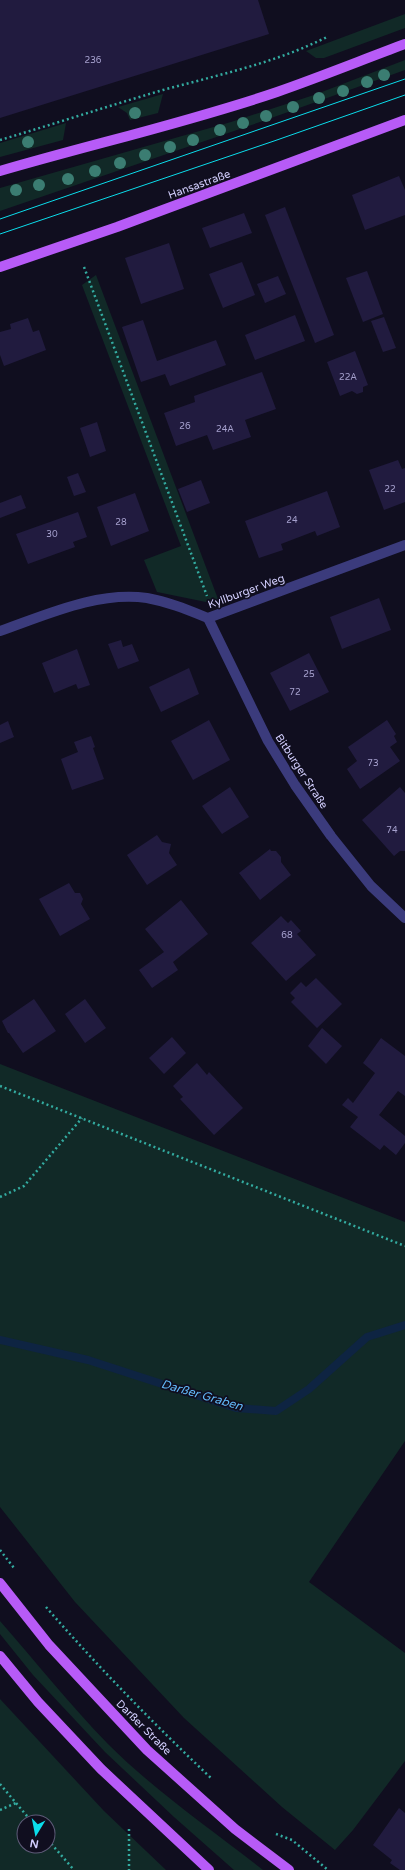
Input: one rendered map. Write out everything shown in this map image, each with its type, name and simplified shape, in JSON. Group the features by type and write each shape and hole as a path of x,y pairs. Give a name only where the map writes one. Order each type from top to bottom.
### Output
{"main road":[{"path":"0,171 169,125 249,100 405,44"},
{"name":"Hansastraße","path":"0,267 117,227 405,120"},
{"name":"Darßer Straße","path":"0,1583 49,1645 148,1750 235,1829 289,1870"},
{"path":"0,1656 38,1702 101,1769 209,1870"}],"street":[{"name":"Kyllburger Weg","path":"0,631 84,602 113,598 146,598 180,606 211,617 405,544"},
{"name":"Bitburger Straße","path":"211,617 268,741 295,786 331,836 371,886 405,918"}],"path":[{"path":"0,140 162,90 234,72 304,48 327,37"},
{"path":"84,267 211,617"},
{"path":"0,1086 405,1246"},
{"path":"0,1197 24,1186 82,1118"},
{"path":"0,1550 18,1573"},
{"path":"41,1601 85,1652 135,1706 214,1782"},
{"path":"0,1784 25,1814"},
{"path":"0,1810 16,1803"},
{"path":"129,1829 129,1870"},
{"path":"270,1832 292,1840 328,1870"},
{"path":"56,1849 74,1870"}],"green space":[{"path":"405,14 405,28 324,58 316,58 306,51"},
{"path":"405,60 405,70 263,121 0,211 0,188 231,122 314,95"},
{"path":"163,94 158,113 130,120 127,113 118,107"},
{"path":"66,123 63,140 0,157 0,143"},
{"path":"96,275 218,599 206,602 157,592 144,560 181,546 82,285"},
{"path":"0,1064 405,1222 405,1441 309,1582 405,1653 405,1761 353,1830 335,1850 282,1807 184,1718 75,1602 0,1507"},
{"path":"0,1621 80,1714 108,1744 164,1794 263,1870 234,1870 174,1817 105,1752 33,1675 0,1634"},
{"path":"0,1699 104,1811 166,1870 0,1870"}],"building":[{"path":"0,0 258,0 269,34 0,118"},
{"path":"399,176 405,190 405,215 365,230 352,195"},
{"path":"285,207 334,335 315,343 265,215"},
{"path":"244,213 252,233 210,248 202,228"},
{"path":"169,243 184,289 141,304 125,258"},
{"path":"242,262 255,295 223,308 209,274"},
{"path":"367,271 383,314 363,322 346,278"},
{"path":"278,276 286,294 265,303 257,284"},
{"path":"295,315 305,341 255,360 245,335"},
{"path":"384,317 396,348 383,352 371,321"},
{"path":"28,318 33,332 39,330 46,350 4,366 0,355 0,332 11,329 10,324"},
{"path":"143,320 157,361 216,340 226,365 170,386 165,374 141,382 122,327"},
{"path":"355,351 368,385 363,387 363,392 357,394 352,391 340,396 327,362"},
{"path":"262,372 276,409 245,420 251,437 213,450 207,435 176,446 164,413 195,402 194,396"},
{"path":"97,422 106,451 90,457 80,428"},
{"path":"398,460 402,469 405,468 405,502 384,510 369,470"},
{"path":"78,473 86,492 74,496 67,477"},
{"path":"201,480 210,503 187,512 178,489"},
{"path":"327,491 340,527 317,536 315,531 281,544 283,550 259,558 245,521"},
{"path":"135,493 149,531 111,546 97,507"},
{"path":"21,495 26,508 0,518 0,503"},
{"path":"78,512 87,537 73,542 75,547 28,564 16,534"},
{"path":"379,598 391,630 342,649 330,617"},
{"path":"121,640 123,647 132,644 139,661 118,669 108,644"},
{"path":"77,649 90,685 78,689 76,684 54,693 42,663"},
{"path":"309,653 329,692 290,711 270,673"},
{"path":"189,668 199,694 161,712 149,687"},
{"path":"209,720 230,760 193,780 171,741"},
{"path":"387,720 396,734 394,736 397,742 390,747 400,761 360,789 347,769 357,761 348,747"},
{"path":"8,721 14,737 0,743 0,725"},
{"path":"91,736 95,747 93,748 104,779 72,790 61,759 78,752 74,742"},
{"path":"230,787 249,817 222,834 202,806"},
{"path":"400,787 405,793 405,851 400,851 394,856 362,820"},
{"path":"157,835 162,842 171,844 169,853 177,865 147,885 127,855"},
{"path":"270,849 271,851 276,851 281,857 281,862 291,875 260,900 239,873"},
{"path":"69,883 75,893 80,893 83,899 81,904 90,919 60,936 39,899"},
{"path":"181,900 208,934 173,962 178,970 152,988 139,970 164,952 145,929"},
{"path":"281,916 288,923 291,920 301,931 297,934 316,955 286,981 251,943"},
{"path":"316,978 342,1004 317,1028 291,1002 295,998 290,993 301,982 306,987"},
{"path":"34,999 56,1031 23,1053 8,1033 2,1021"},
{"path":"85,999 106,1028 85,1043 65,1014"},
{"path":"322,1028 342,1046 326,1064 308,1046"},
{"path":"172,1037 186,1053 164,1074 149,1058"},
{"path":"381,1038 405,1056 405,1096 398,1091 379,1115 405,1136 405,1143 396,1155 384,1145 380,1150 350,1127 358,1117 342,1105 348,1098 353,1103 375,1073 363,1063"},
{"path":"197,1063 207,1075 209,1072 243,1108 214,1135 180,1099 183,1097 173,1086"},
{"path":"399,1808 405,1813 405,1870 400,1870 390,1863 392,1860 373,1845"}],"waterway":[{"name":"Darßer Graben","path":"0,1340 88,1360 236,1408 276,1411 309,1389 367,1337 405,1325"}],"tram line":[{"path":"0,219 405,79"},
{"path":"0,234 405,95"}]}
